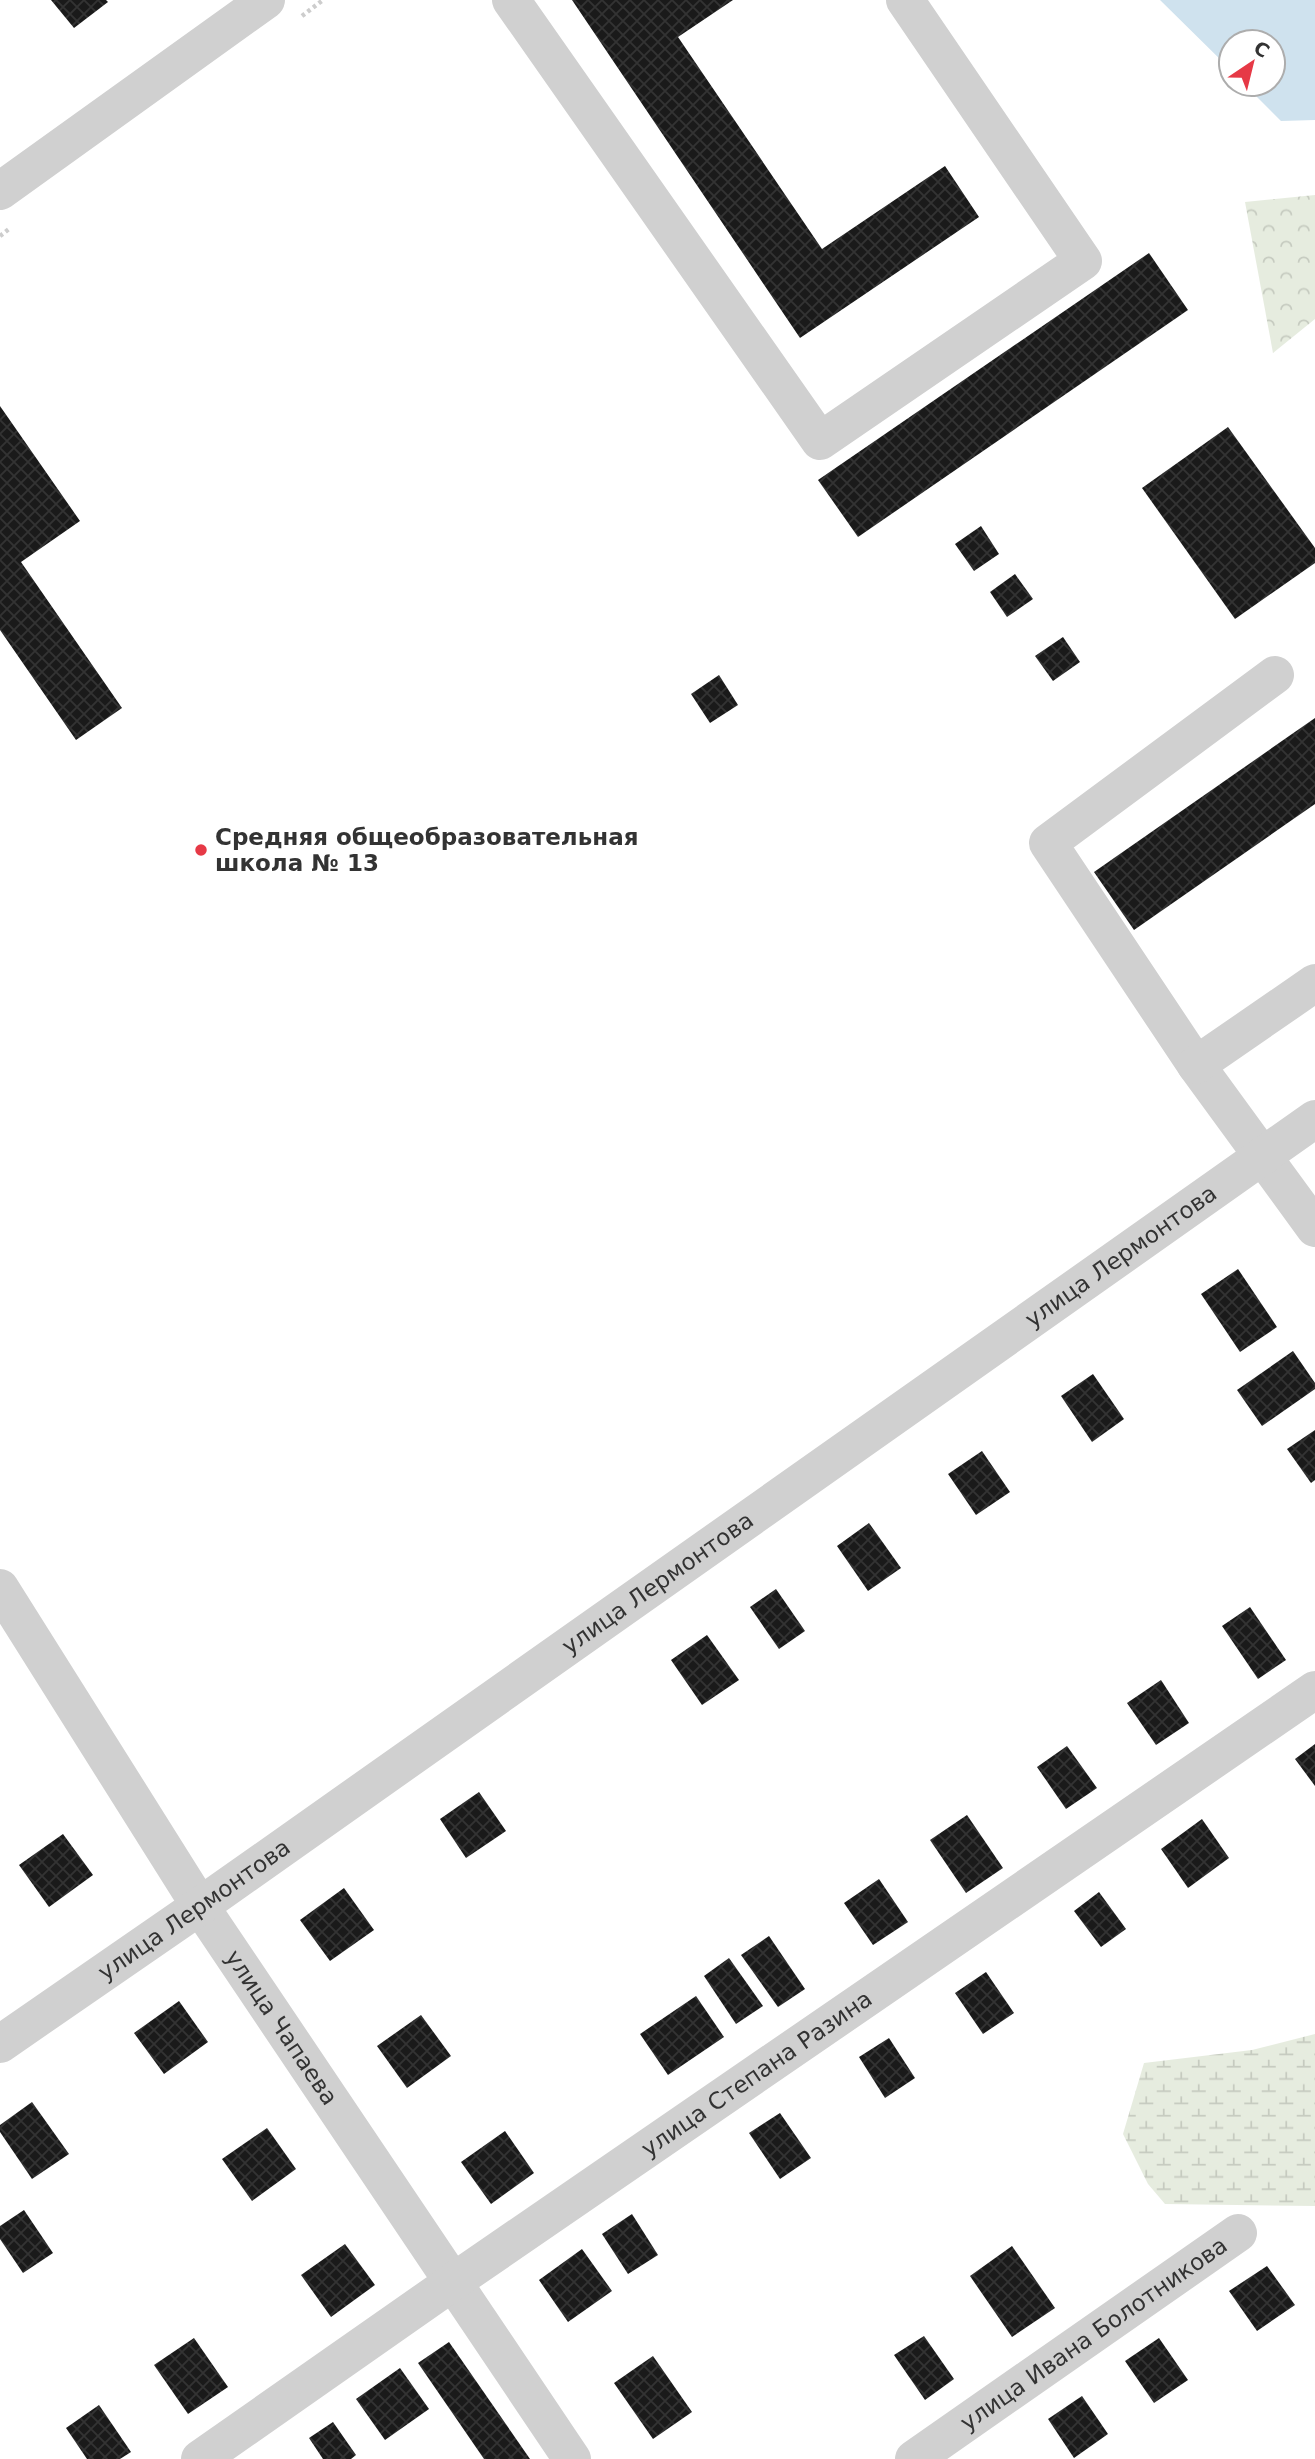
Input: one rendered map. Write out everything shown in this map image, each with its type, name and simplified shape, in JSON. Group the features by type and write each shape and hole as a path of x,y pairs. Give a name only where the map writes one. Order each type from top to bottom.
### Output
{"street":[{"path":"0,191 266,0"},
{"path":"511,0 820,441 1083,261 905,0"},
{"path":"1275,674 1048,843 1196,1065 1315,1228"},
{"path":"1196,1065 1315,983"},
{"name":"улица Лермонтова","path":"0,2044 200,1906 1315,1119"},
{"name":"улица Чапаева","path":"0,1588 200,1906 572,2459"},
{"name":"улица Степана Разина","path":"200,2459 1315,1690"},
{"name":"улица Ивана Болотникова","path":"914,2459 1238,2233"}],"green space":[{"path":"1315,195 1315,319 1273,353 1245,202"},
{"path":"1315,2034 1315,2206 1165,2204 1148,2184 1123,2134 1144,2063 1252,2050"}],"water":[{"path":"1160,0 1315,0 1315,120 1281,121 1258,98 1287,98 1287,28 1217,28 1217,56"}],"building":[{"path":"51,0 106,0 108,2 74,28"},
{"path":"572,0 733,0 678,37 822,249 945,166 979,217 800,338"},
{"path":"1149,253 1188,310 858,537 818,480"},
{"path":"0,406 80,521 21,562 122,708 76,740 0,630"},
{"path":"1228,427 1315,548 1315,563 1235,619 1142,488"},
{"path":"981,526 999,554 974,571 955,544"},
{"path":"1015,574 1033,599 1007,617 990,592"},
{"path":"1063,637 1080,662 1053,681 1035,656"},
{"path":"719,675 738,705 710,723 691,694"},
{"path":"1315,718 1315,804 1134,930 1094,872"},
{"path":"1238,1269 1277,1327 1240,1352 1201,1294"},
{"path":"1293,1351 1315,1383 1315,1389 1262,1426 1237,1390"},
{"path":"1093,1374 1124,1419 1092,1442 1061,1396"},
{"path":"1315,1430 1315,1480 1311,1483 1287,1449"},
{"path":"982,1451 1010,1492 976,1515 948,1474"},
{"path":"869,1523 901,1568 868,1591 837,1546"},
{"path":"776,1589 805,1631 779,1649 750,1607"},
{"path":"1250,1607 1286,1660 1258,1679 1222,1626"},
{"path":"707,1635 739,1680 702,1705 671,1660"},
{"path":"1161,1680 1189,1723 1156,1745 1127,1703"},
{"path":"1315,1744 1315,1786 1295,1759"},
{"path":"1067,1746 1097,1788 1066,1809 1037,1767"},
{"path":"479,1792 506,1831 466,1858 440,1819"},
{"path":"967,1815 1003,1868 966,1893 930,1840"},
{"path":"1202,1819 1229,1858 1188,1888 1161,1849"},
{"path":"63,1834 93,1875 49,1907 19,1865"},
{"path":"879,1879 908,1922 873,1945 844,1903"},
{"path":"344,1888 374,1930 330,1961 300,1920"},
{"path":"1099,1892 1126,1929 1101,1947 1074,1911"},
{"path":"769,1936 805,1989 778,2007 741,1955"},
{"path":"729,1958 763,2006 736,2024 704,1976"},
{"path":"986,1972 1014,2013 983,2034 955,1993"},
{"path":"696,1996 724,2037 668,2075 640,2034"},
{"path":"179,2001 208,2042 164,2074 134,2033"},
{"path":"421,2015 451,2056 407,2088 377,2046"},
{"path":"889,2038 915,2078 885,2098 859,2057"},
{"path":"32,2102 69,2154 32,2179 0,2132 0,2125"},
{"path":"780,2113 811,2158 780,2179 749,2133"},
{"path":"267,2128 296,2169 252,2201 222,2159"},
{"path":"505,2131 534,2173 491,2204 461,2162"},
{"path":"24,2210 53,2253 23,2273 0,2239 0,2226"},
{"path":"632,2214 658,2255 628,2274 602,2234"},
{"path":"345,2244 375,2285 331,2317 301,2275"},
{"path":"1012,2246 1055,2308 1012,2337 970,2276"},
{"path":"582,2249 612,2291 568,2322 539,2280"},
{"path":"1267,2266 1295,2305 1257,2331 1229,2291"},
{"path":"924,2336 954,2379 925,2400 894,2355"},
{"path":"194,2338 228,2387 188,2414 154,2365"},
{"path":"1159,2338 1188,2380 1154,2403 1125,2361"},
{"path":"449,2342 530,2459 484,2459 418,2363"},
{"path":"653,2356 692,2412 653,2439 614,2383"},
{"path":"400,2368 429,2409 385,2440 356,2399"},
{"path":"1082,2396 1108,2434 1074,2458 1048,2419"},
{"path":"99,2405 131,2452 120,2459 87,2459 66,2428"},
{"path":"333,2422 356,2455 351,2459 323,2459 309,2438"}],"place":[{"name":"Средняя общеобразовательная школа № 13","path":"201,850"}]}
